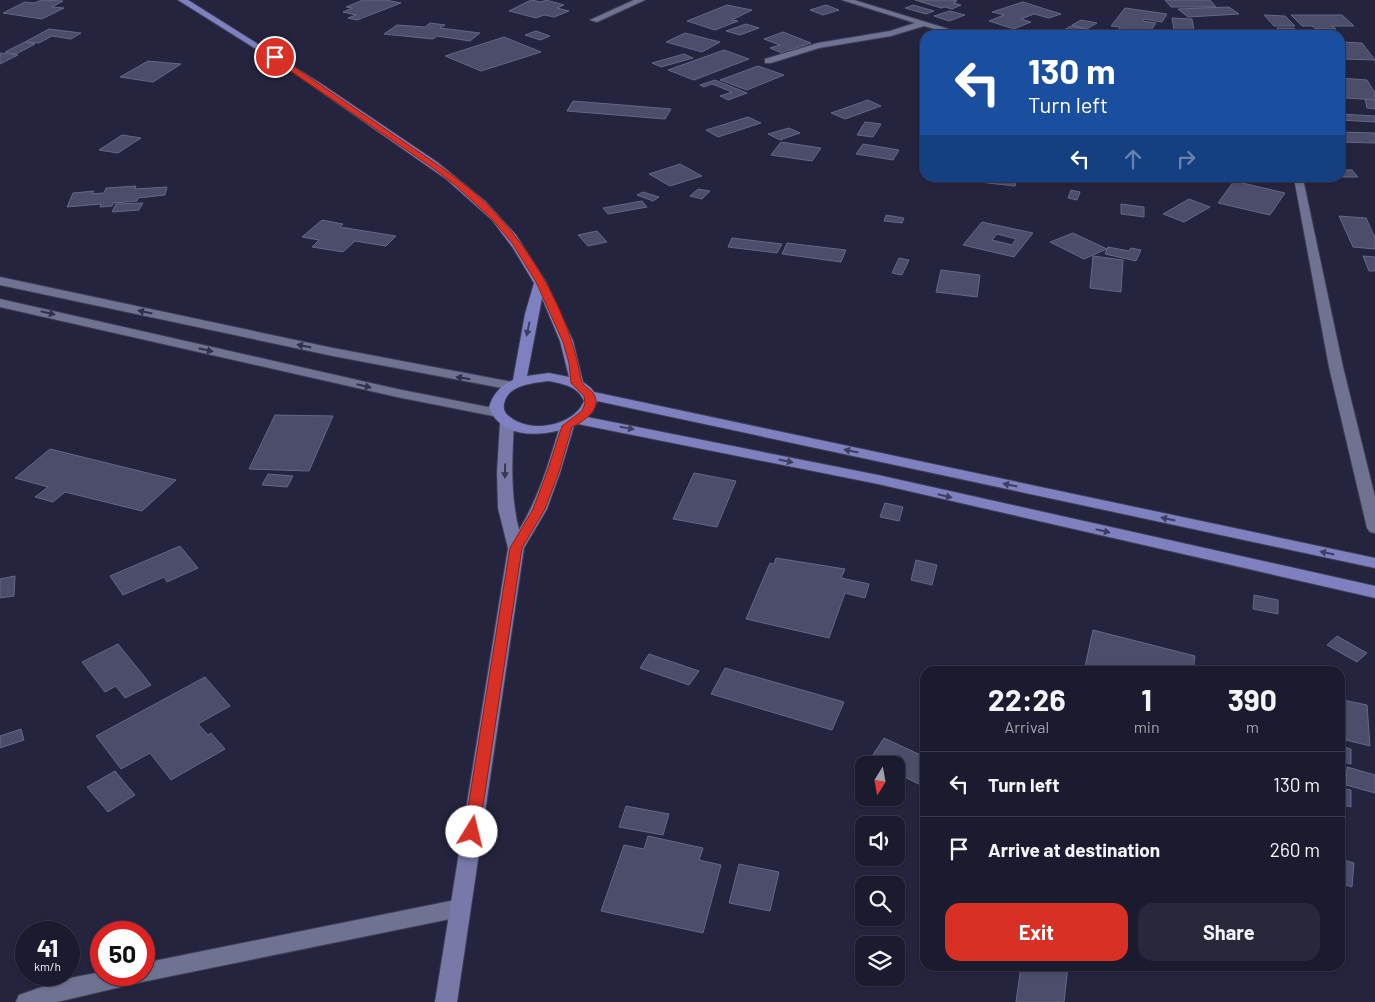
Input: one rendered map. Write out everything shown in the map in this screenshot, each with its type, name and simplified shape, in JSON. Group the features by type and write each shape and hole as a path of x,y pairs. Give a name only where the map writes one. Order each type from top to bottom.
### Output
{"main road":[{"path":"182,0 304,76 407,146 458,183 495,217 515,242 540,282 568,342 574,363 576,383"},
{"path":"515,384 540,282"},
{"path":"589,395 591,403 587,412 573,423 555,429 535,430 517,427 503,418 496,407 500,396 515,384 548,377 576,383 589,395 1375,564"},
{"path":"503,418 506,508 516,548"},
{"path":"446,1002 516,548 539,509 573,423"},
{"path":"573,423 669,436 881,481 1375,592"}],"street":[{"path":"594,20 642,0"},
{"path":"846,0 947,30"},
{"path":"768,62 818,46 891,33 924,23"},
{"path":"1299,182 1336,367 1375,528"},
{"path":"0,281 333,352 515,384"},
{"path":"0,302 503,418"},
{"path":"155,971 460,908"},
{"path":"27,1002 65,989 90,984"}],"building":[{"path":"42,0 63,1 52,7 64,8 42,19 3,13 25,2 34,3"},
{"path":"363,0 386,0 401,3 357,20 348,18 356,15 343,12 352,8 346,7"},
{"path":"531,0 541,2 546,0 564,5 557,8 569,11 554,17 544,15 536,18 509,11"},
{"path":"915,0 952,0 957,1 953,3 961,5 952,9 941,8"},
{"path":"1165,0 1210,0 1216,7 1171,7"},
{"path":"1023,2 1061,14 1049,18 1034,14 1021,19 1031,22 1014,29 989,21 1004,15 992,12"},
{"path":"727,5 752,10 732,20 738,21 715,30 687,21"},
{"path":"826,5 839,10 823,15 810,10"},
{"path":"913,5 934,11 926,14 905,8"},
{"path":"1229,7 1239,14 1188,17 1178,9"},
{"path":"1125,8 1167,14 1162,22 1144,19 1142,21 1156,23 1151,30 1118,30 1120,27 1111,26"},
{"path":"950,11 965,15 949,21 934,16"},
{"path":"1264,15 1285,16 1295,26 1274,26"},
{"path":"1291,15 1342,15 1354,26 1332,26 1336,29 1316,29 1312,26 1302,26"},
{"path":"1172,18 1192,19 1194,30 1174,30"},
{"path":"1081,20 1097,23 1087,29 1072,25"},
{"path":"430,23 445,25 440,28 480,33 470,41 437,36 433,39 384,34 397,25 425,27"},
{"path":"746,24 759,28 740,35 726,31"},
{"path":"1071,26 1088,30 1064,30"},
{"path":"1277,28 1294,28 1296,30 1279,30"},
{"path":"49,29 81,33 71,39 52,36 39,43 25,42"},
{"path":"536,31 550,36 540,40 525,35"},
{"path":"783,32 811,43 782,53 770,48 780,45 764,39"},
{"path":"685,33 720,42 702,52 666,42"},
{"path":"504,37 541,52 481,71 445,56"},
{"path":"25,42 35,44 16,54 5,52"},
{"path":"1345,42 1362,43 1375,60 1345,59"},
{"path":"724,50 749,59 694,80 668,70"},
{"path":"0,53 18,55 0,64"},
{"path":"684,54 693,58 661,67 652,63"},
{"path":"148,61 181,64 153,82 120,77"},
{"path":"758,66 784,75 747,90 720,80"},
{"path":"1345,78 1367,80 1375,93 1375,100 1346,98"},
{"path":"715,80 747,93 728,100 720,96 732,92 712,84 704,87 700,85"},
{"path":"1365,99 1375,100 1375,109 1367,108"},
{"path":"868,100 881,106 845,119 831,113"},
{"path":"573,101 671,109 665,119 567,111"},
{"path":"1345,114 1375,116 1375,122 1345,120"},
{"path":"748,117 761,123 718,137 706,130"},
{"path":"865,122 881,124 873,137 857,135"},
{"path":"789,128 800,133 780,140 768,134"},
{"path":"1345,132 1375,133 1375,143 1345,142"},
{"path":"122,135 141,138 118,153 99,150"},
{"path":"781,142 821,148 812,161 771,155"},
{"path":"863,144 899,150 893,160 856,154"},
{"path":"680,164 702,176 670,186 649,174"},
{"path":"1345,170 1352,170 1358,177 1345,177"},
{"path":"978,182 1016,182 1015,186"},
{"path":"1233,182 1285,193 1270,215 1218,203"},
{"path":"136,186 135,189 167,187 165,195 138,198 137,201 113,203 112,206 100,207 101,204 67,207 73,193 94,191 92,194 104,193 106,188"},
{"path":"698,189 710,191 702,199 690,196"},
{"path":"1071,190 1080,192 1077,200 1068,198"},
{"path":"643,192 659,197 653,201 637,195"},
{"path":"1189,199 1210,207 1184,222 1163,214"},
{"path":"642,201 647,207 608,214 603,208"},
{"path":"143,203 139,210 112,212 116,204"},
{"path":"1121,204 1144,207 1144,217 1121,214"},
{"path":"886,215 904,218 902,223 884,221"},
{"path":"1339,216 1366,218 1375,238 1375,249 1353,247"},
{"path":"322,220 343,224 340,227 396,236 386,246 355,241 343,252 312,247 319,240 302,237"},
{"path":"982,222 1033,233 1014,257 963,245","holes":["997,234 1016,239 1012,245 992,240"]},
{"path":"597,231 607,242 588,246 578,235"},
{"path":"1073,233 1107,249 1084,259 1050,242"},
{"path":"732,238 782,244 777,253 728,247"},
{"path":"787,243 846,250 841,262 782,254"},
{"path":"1108,247 1129,251 1131,248 1141,250 1136,261 1105,254"},
{"path":"1093,256 1123,260 1121,292 1090,288"},
{"path":"1363,256 1375,257 1375,271 1369,271"},
{"path":"899,258 909,260 902,275 892,273"},
{"path":"941,270 980,275 977,297 936,292"},
{"path":"275,415 333,416 309,471 249,469"},
{"path":"50,449 176,480 142,511 65,492 53,502 35,497 48,487 15,478"},
{"path":"694,473 736,481 717,527 673,519"},
{"path":"268,474 293,476 287,487 262,485"},
{"path":"885,503 903,507 899,521 880,517"},
{"path":"180,546 198,568 167,582 164,577 123,595 110,576"},
{"path":"776,558 845,569 841,578 869,584 865,598 845,593 829,638 746,619 770,563 774,564"},
{"path":"916,560 937,565 932,585 911,580"},
{"path":"15,576 14,596 0,598 0,579"},
{"path":"1254,595 1278,600 1278,614 1253,609"},
{"path":"1093,630 1195,656 1194,666 1085,666"},
{"path":"1337,636 1367,653 1357,662 1327,645"},
{"path":"118,644 151,685 125,698 116,686 105,692 82,662"},
{"path":"649,654 699,671 689,685 640,668"},
{"path":"725,668 844,702 832,730 711,694"},
{"path":"205,677 230,706 198,724 208,735 211,733 225,749 171,780 150,753 121,769 96,736"},
{"path":"1345,700 1367,705 1370,746 1346,740"},
{"path":"21,729 24,740 0,748 0,736"},
{"path":"884,738 920,755 920,785 905,777 905,756 872,756"},
{"path":"1345,747 1351,749 1351,764 1345,762"},
{"path":"1347,767 1375,775 1375,793 1346,785"},
{"path":"115,771 135,795 108,812 87,787"},
{"path":"1345,789 1351,790 1351,807 1345,805"},
{"path":"626,806 669,814 663,835 619,827"},
{"path":"648,836 703,848 699,860 721,865 703,933 601,911 624,845 644,849"},
{"path":"1345,860 1354,863 1352,887 1345,885"},
{"path":"739,864 779,872 770,911 729,903"},
{"path":"1020,971 1067,971 1064,1002 1016,1002"}],"route":[{"path":"275,57 435,166 458,183 495,217 535,272 568,342 574,363 576,383 584,388 589,395 591,403 587,412 579,420 567,426 539,509 516,548 472,832"}]}
